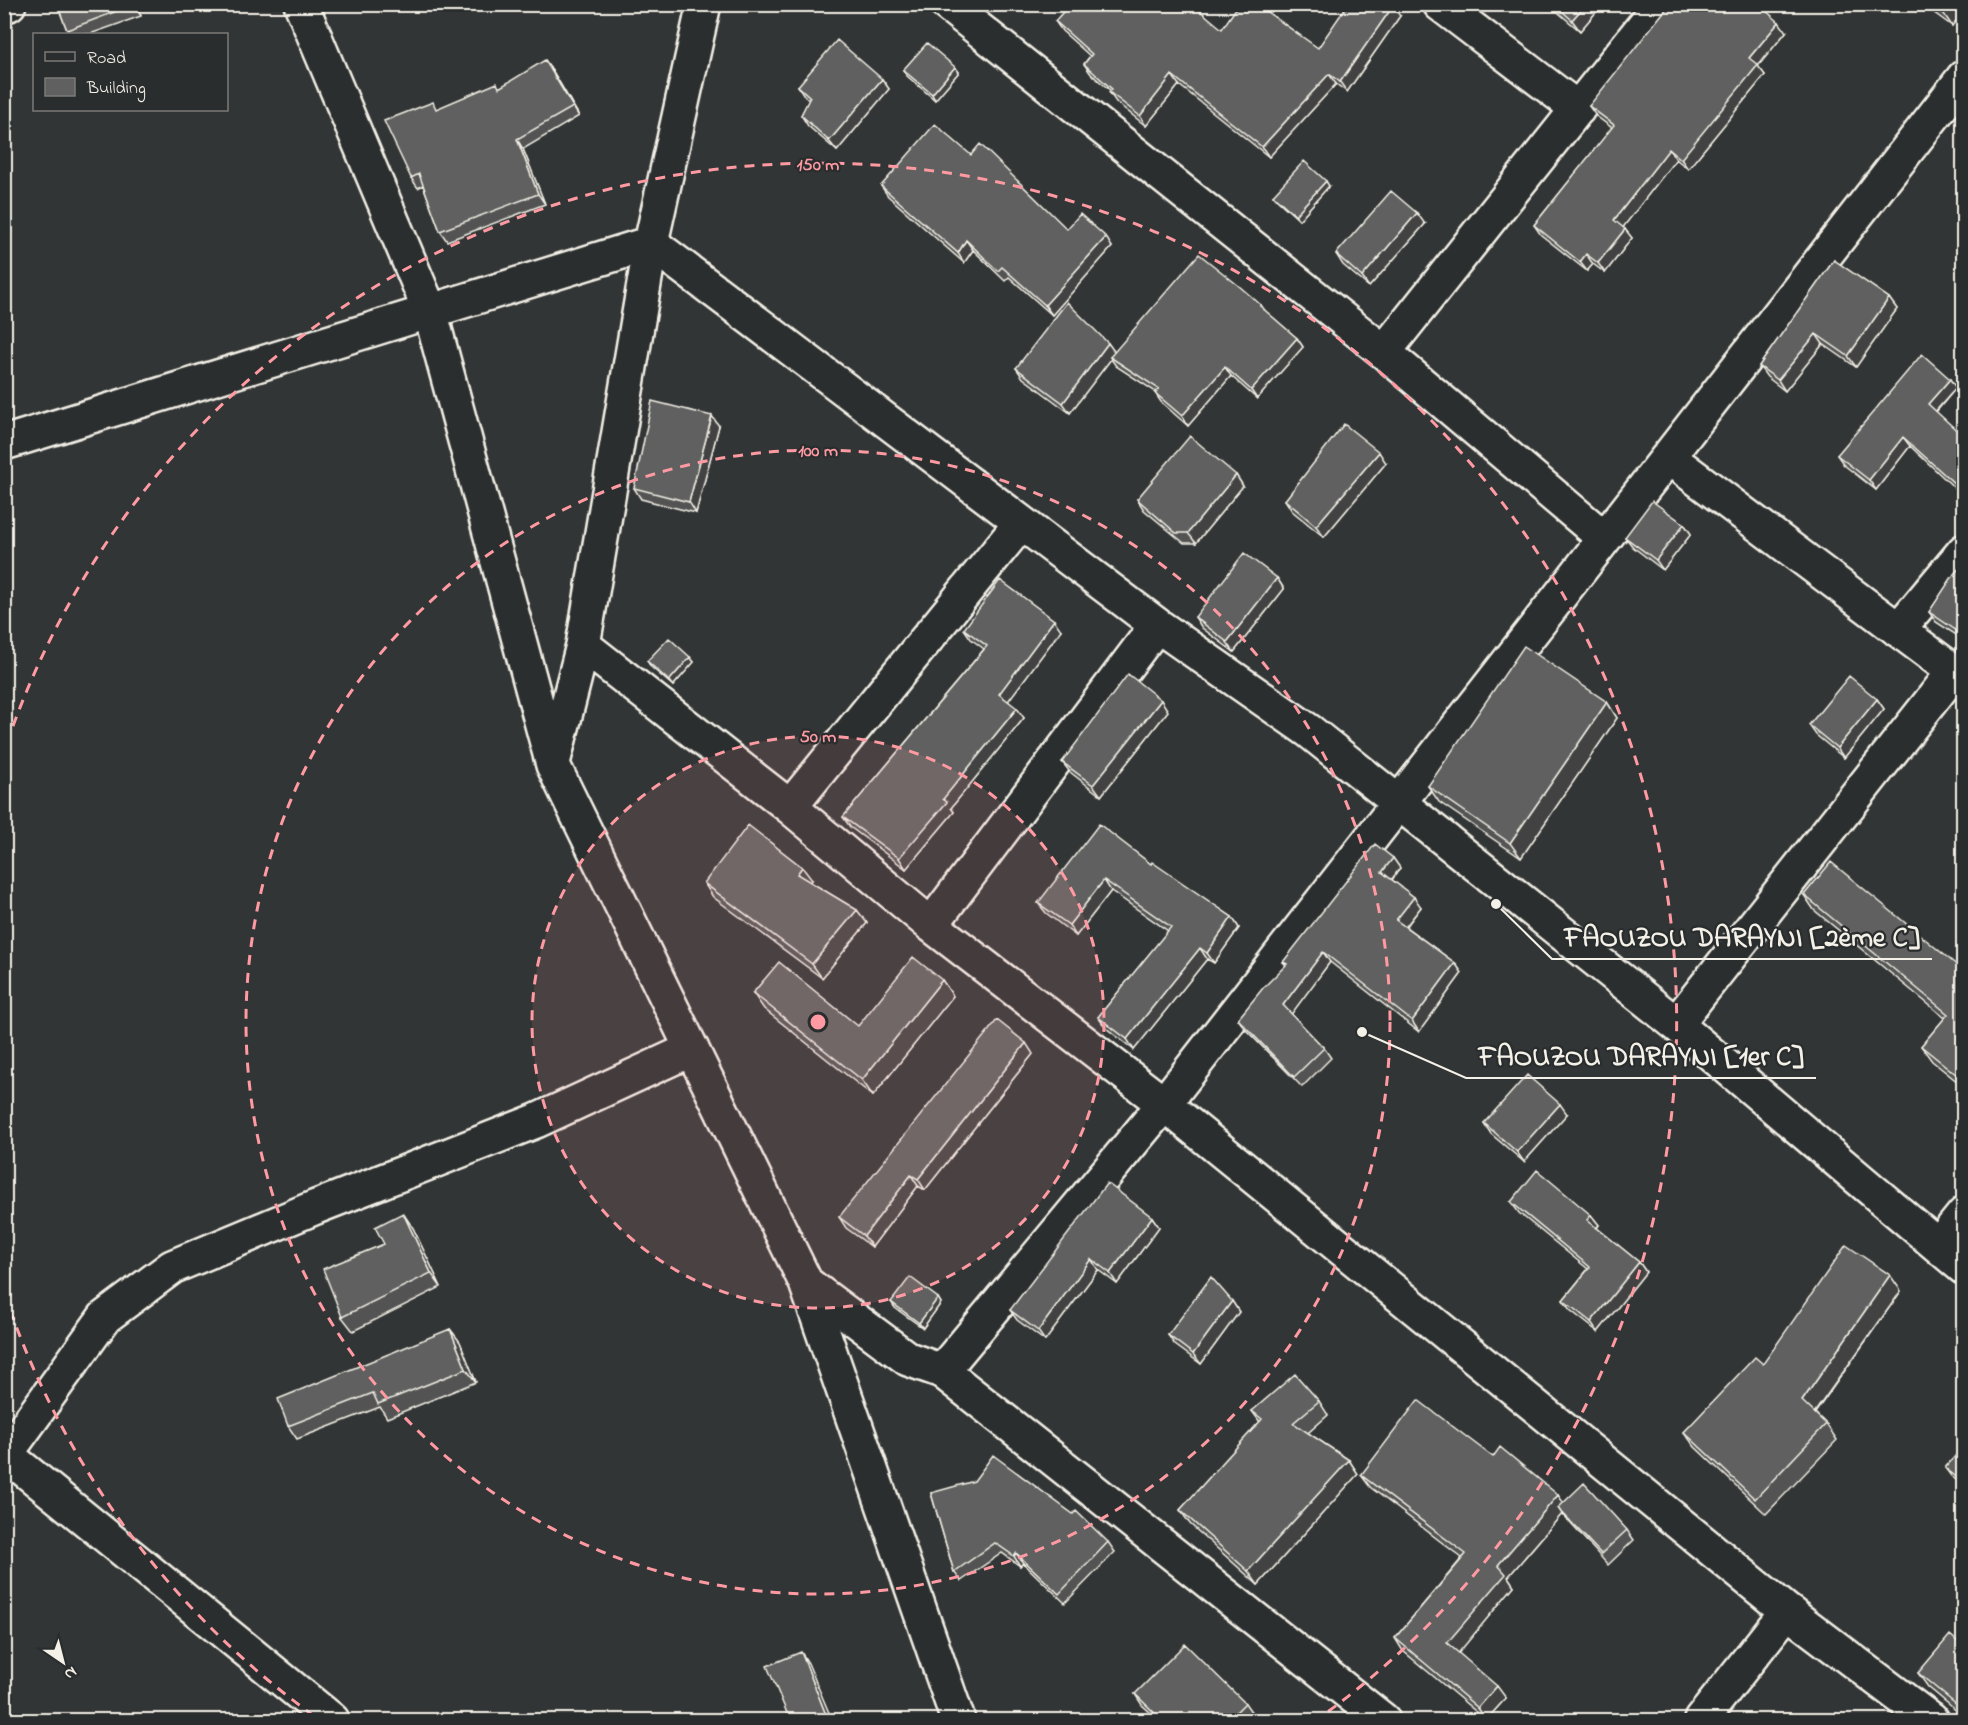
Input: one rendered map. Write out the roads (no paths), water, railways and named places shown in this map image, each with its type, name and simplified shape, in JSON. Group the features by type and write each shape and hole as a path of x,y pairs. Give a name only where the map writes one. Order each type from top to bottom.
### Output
{"street":[{"path":"4,6 9,4"},
{"path":"301,4 430,311 553,765 806,1283 958,1720"},
{"path":"553,765 583,645 651,243 704,4"},
{"path":"947,4 1384,352 1605,538"},
{"path":"1440,4 1578,109"},
{"path":"1384,352 1661,4"},
{"path":"942,1371 1164,1104 1964,77"},
{"path":"4,443 651,243"},
{"path":"651,243 1157,625 1309,731 1676,1024 1964,1268"},
{"path":"1668,457 1959,675 1676,1024"},
{"path":"790,807 1022,523"},
{"path":"1898,630 1964,552"},
{"path":"931,925 1157,625"},
{"path":"583,645 790,807 931,925 1164,1104 1788,1611 1931,1720"},
{"path":"332,1720 5,1454 105,1317 172,1268 316,1207 536,1121 692,1049"},
{"path":"1938,1246 1964,1214"},
{"path":"806,1283 908,1359 942,1371 1383,1720"},
{"path":"1701,1720 1788,1611"}],"place":[{"name":"FAOUZOU DARAYNI [2ème C]","path":"1496,904"},
{"name":"FAOUZOU DARAYNI [1er C]","path":"1362,1032"}]}
